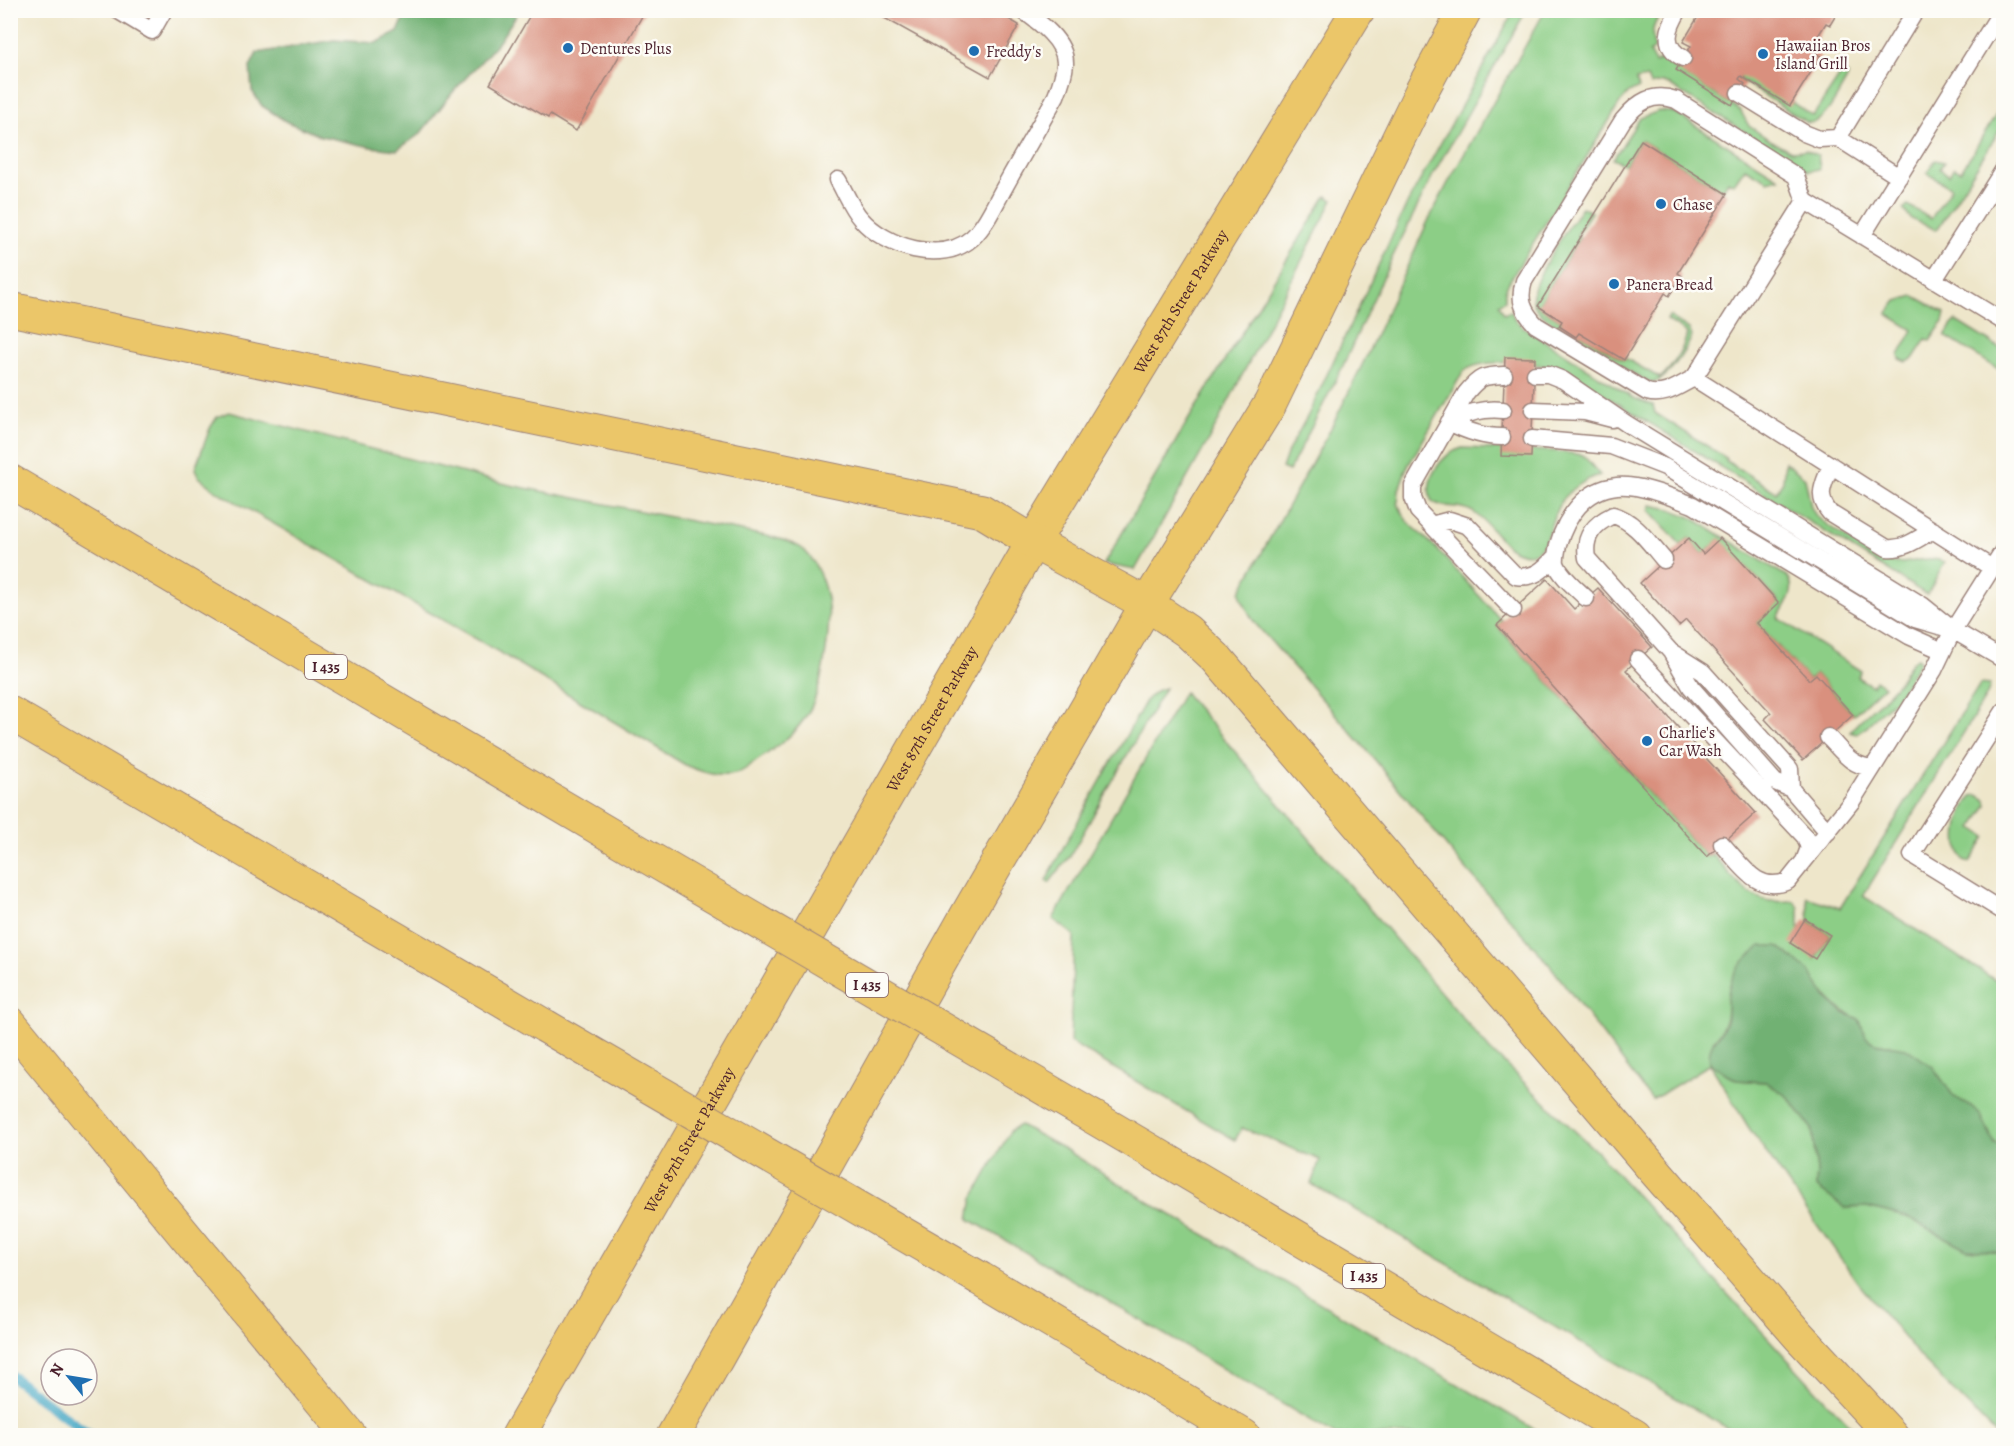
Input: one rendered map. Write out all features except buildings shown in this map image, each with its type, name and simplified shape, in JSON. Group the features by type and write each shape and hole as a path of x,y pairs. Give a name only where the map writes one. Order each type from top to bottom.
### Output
{"main road":[{"name":"West 87th Street Parkway","path":"518,1436 1033,542 1358,10"},
{"path":"673,1436 968,913 1147,604 1270,404 1422,92 1465,10"},
{"path":"10,309 982,511 1033,542 1147,604 1187,631 1217,659 1664,1182 1798,1335 1892,1436"},
{"name":"I 435","path":"10,481 1635,1436"},
{"path":"10,713 981,1279 1244,1436"},
{"path":"10,1023 350,1436"}],"lane":[{"path":"117,10 152,31 164,10"},
{"path":"838,180 860,218 871,229 893,242 917,250 937,251 954,248 972,238 995,204 1056,96 1063,78 1065,62 1057,40 1042,24 1022,10"},
{"path":"1679,10 1671,23 1668,34 1673,50 1683,58"},
{"path":"1838,138 1916,10"},
{"path":"1862,236 2002,10"},
{"path":"1739,93 1804,133 1819,139 1838,138 1899,177"},
{"path":"1805,201 1694,378 1667,392 1657,395 1647,392 1536,325 1526,314 1522,304 1520,293 1524,281 1623,120 1633,108 1643,101 1664,96 1676,100 1796,176 1805,201 2004,322"},
{"path":"1934,280 2004,169"},
{"path":"1535,374 1558,377 1627,424 1922,605 1953,630 2004,660"},
{"path":"1504,375 1487,375 1477,379 1466,393 1413,486 1413,498 1418,511 1514,610"},
{"path":"1694,378 1992,568"},
{"path":"1449,422 1472,411 1503,410"},
{"path":"1533,410 1585,412 1627,424"},
{"path":"1449,422 1485,436 1502,437"},
{"path":"1532,439 1611,446 1665,467 1915,620 1953,630"},
{"path":"1831,465 1821,490 1824,505 1830,513 1887,548 1895,549 1905,546 1933,530"},
{"path":"1586,598 1559,569 1556,562 1562,534 1570,516 1584,500 1594,493 1617,486 1628,486 1693,505 1909,636 1943,651"},
{"path":"1664,560 1634,526 1613,514 1591,530 1585,548 1587,558 1671,652 1703,672 1790,769 1791,789 1828,832"},
{"path":"1431,525 1450,520 1468,526 1516,576 1526,577 1541,572 1556,556"},
{"path":"1722,844 1756,880 1766,885 1777,886 1788,881 1852,801 1934,670 1953,630 2004,549"},
{"path":"1638,658 1805,837 1809,848 1803,862"},
{"path":"2004,711 1912,855 2004,912"},
{"path":"1828,737 1853,763 1860,767 1872,768"}],"green space":[{"path":"407,11 519,11 498,43 453,92 420,134 397,150 321,136 287,122 262,106 252,91 250,67 257,53 334,40 376,43 398,32"},
{"path":"1514,11 1526,11 1434,173 1342,368 1289,471 1282,468 1288,451 1308,415 1408,202"},
{"path":"1545,11 1662,11 1653,29 1652,38 1655,48 1649,52 1655,63 1662,59 1740,110 1749,126 1770,140 1791,151 1806,150 1818,155 1820,169 1808,171 1664,82 1650,85 1647,78 1636,80 1639,88 1629,93 1620,103 1509,282 1505,291 1505,300 1499,304 1504,314 1511,311 1515,320 1523,327 1633,398 1653,405 1655,413 1776,492 1783,481 1785,462 1805,478 1811,507 1816,516 1867,551 1895,563 1924,559 1945,562 1927,595 1564,370 1527,364 1484,364 1463,372 1406,469 1399,490 1398,504 1407,521 1435,547 1502,621 1497,626 1707,857 1712,854 1738,883 1753,895 1770,901 1794,901 1799,907 1799,929 1815,959 1830,935 1809,921 1807,897 1840,908 1980,684 1990,685 1987,695 1863,896 2003,985 2003,1147 1995,1144 1980,1114 1954,1097 1933,1067 1890,1045 1874,1043 1866,1037 1859,1019 1842,1010 1829,999 1808,970 1728,993 1724,1024 1713,1041 1736,1080 1766,1082 1788,1097 1812,1129 1817,1171 1816,1187 1845,1208 1867,1207 1906,1217 1967,1249 2003,1252 2003,1435 1997,1435 1926,1363 1858,1283 1749,1128 1710,1064 1652,1100 1549,964 1254,622 1242,600 1240,592 1329,432 1428,221"},
{"path":"1843,71 1848,75 1847,79 1835,100 1824,115 1812,123 1806,122 1739,79 1743,72 1813,116"},
{"path":"2003,104 2003,125 1937,230 1911,219 1903,209 1908,205 1931,219 1951,188 1927,173 1935,160 1944,162 1940,169 1949,175 1954,168 1961,171"},
{"path":"1659,111 1677,114 1779,178 1768,181 1745,168 1734,184 1728,181 1722,191 1641,140 1625,165 1613,159 1640,118"},
{"path":"1326,196 1333,200 1207,443 1135,570 1104,564 1190,417"},
{"path":"1582,207 1591,212 1577,235 1580,237 1538,306 1562,321 1559,326 1537,310 1533,301 1533,292 1543,268"},
{"path":"1914,296 1945,313 1943,322 1930,341 1926,339 1913,359 1907,362 1900,359 1899,355 1913,330 1887,314 1897,301"},
{"path":"1669,316 1689,329 1692,336 1670,370 1665,376 1654,382 1639,377 1576,337 1579,333 1623,360 1625,358 1660,378 1677,357 1687,333 1667,320"},
{"path":"1956,321 2003,350 2003,372 1945,336"},
{"path":"229,412 510,485 776,538 799,546 810,556 817,569 825,591 829,616 821,676 808,713 784,740 740,772 720,775 687,766 492,648 218,492 199,477 195,469 210,428 217,417"},
{"path":"1462,448 1554,451 1583,455 1600,475 1578,486 1561,502 1545,541 1539,549 1532,553 1522,553 1508,547 1487,524 1468,509 1440,505 1431,500 1430,484 1436,468 1447,456"},
{"path":"1651,505 1671,509 1693,518 1788,577 1792,588 1791,593 1778,618 1861,671 1857,677 1872,686 1875,680 1884,686 1853,715 1816,674 1809,680 1757,623 1779,602 1720,539 1703,554 1689,538 1681,545 1649,510"},
{"path":"1917,658 1920,661 1896,699 1867,727 1856,734 1850,732 1894,687 1909,665"},
{"path":"1165,688 1070,856 1049,883 1046,881 1065,844 1147,699 1158,690"},
{"path":"1184,692 1490,1050 1597,1152 1825,1400 1860,1435 1739,1435 1311,1184 1320,1160 1242,1128 1235,1140 1070,1042 1074,935 1053,919"},
{"path":"1978,795 1986,800 1987,805 1973,828 1986,837 1970,862 1964,860 1960,853 1958,827 1967,803 1972,796"},
{"path":"1761,946 1778,946 1808,970 1825,996 1844,1013 1859,1019 1866,1037 1874,1043 1906,1048 1933,1067 1954,1097 1980,1114 1995,1144 2003,1147 2003,1252 1967,1249 1906,1217 1867,1207 1845,1208 1816,1187 1817,1171 1812,1129 1788,1097 1766,1082 1736,1080 1710,1063 1710,1050 1726,1022 1727,997 1735,972"},
{"path":"1020,1125 1068,1151 1147,1201 1544,1435 1335,1435 969,1219 973,1198 1011,1130"}],"waterway":[{"path":"10,1375 93,1436"}],"place":[{"name":"Dentures Plus","path":"568,48"},
{"name":"Freddy's","path":"974,51"},
{"name":"Hawaiian Bros Island Grill","path":"1763,54"},
{"name":"Chase","path":"1661,204"},
{"name":"Panera Bread","path":"1614,284"},
{"name":"Charlie's Car Wash","path":"1647,741"}]}
